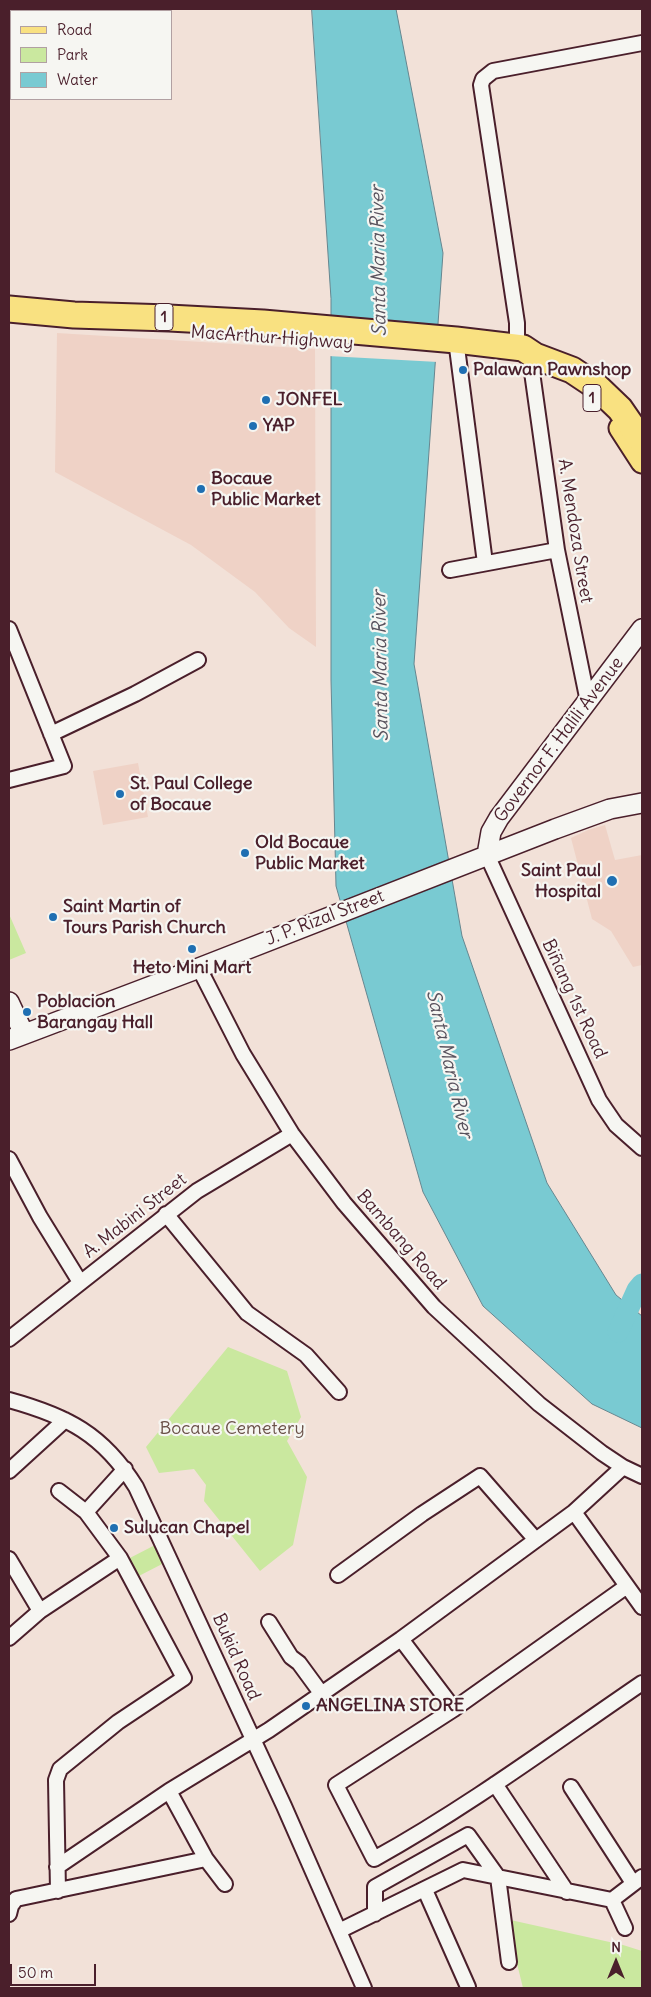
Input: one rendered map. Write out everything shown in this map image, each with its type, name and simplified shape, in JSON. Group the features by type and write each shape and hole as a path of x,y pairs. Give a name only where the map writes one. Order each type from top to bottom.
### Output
{"highway":[{"name":"MacArthur Highway","path":"9,309 74,315 254,323 318,335"},
{"name":"MacArthur Highway","path":"9,320 318,335 454,346 528,356"},
{"name":"1","path":"528,356 572,370 604,393 628,419 642,441"}],"main road":[{"name":"MacArthur Highway","path":"642,420 614,387 594,372 558,353 535,347 528,356 598,402 620,427 642,462"},
{"name":"Governor F. Halili Avenue","path":"487,856 491,832 499,818 642,629"},
{"name":"J. P. Rizal Street","path":"16,1037 590,816 642,803"},
{"path":"9,1002 16,1037"}],"street":[{"name":"A. Mendoza Street","path":"588,702 558,550 528,356 516,314 481,85 483,78 493,71 642,43"},
{"path":"454,346 486,563"},
{"path":"450,570 558,550"},
{"path":"9,629 64,766 9,780"},
{"path":"51,734 135,694 198,660"},
{"name":"Biñang 1st Road","path":"487,856 599,1100 616,1125 642,1148"},
{"name":"Bambang Road","path":"199,968 243,1054 292,1134 344,1203 434,1307 539,1404 594,1448 642,1476"},
{"name":"A. Mabini Street","path":"9,1338 166,1214 205,1186 292,1134"},
{"path":"9,1159 40,1216 80,1282"},
{"path":"166,1214 247,1313 306,1355 339,1392"},
{"name":"Bukid Road","path":"9,1400 37,1408 65,1420 97,1439 125,1469 136,1487 180,1580 259,1735 348,1927 364,1988"},
{"path":"9,1470 65,1420"},
{"path":"57,1867 169,1791 259,1735 401,1639 574,1512 624,1467"},
{"path":"86,1512 125,1469"},
{"path":"338,1575 422,1514 480,1476 536,1540"},
{"path":"58,1891 56,1780 60,1769 118,1722 184,1678 120,1558 86,1512 59,1490"},
{"path":"574,1512 642,1607"},
{"path":"9,1638 40,1611 120,1558"},
{"path":"9,1559 40,1611"},
{"path":"627,1586 454,1709 336,1785 374,1859 412,1838 495,1784 642,1683"},
{"path":"269,1622 291,1657 299,1662 321,1693"},
{"path":"401,1639 454,1709"},
{"path":"495,1784 567,1892"},
{"path":"348,1927 463,1870 612,1900 638,1880 571,1787"},
{"path":"169,1791 206,1859 225,1884"},
{"path":"375,1914 375,1887 468,1835 498,1877 509,1962"},
{"path":"412,1838 424,1859"},
{"path":"9,1914 11,1906 16,1899 206,1859"},
{"path":"424,1890 468,1987"},
{"path":"612,1900 625,1928"}],"shaded area":[{"name":"Bocaue Public Market","path":"57,333 315,349 316,647 289,628 255,592 191,545 55,472"},
{"name":"St. Paul College of Bocaue","path":"138,763 148,817 103,825 93,771"},
{"name":"Saint Paul Hospital","path":"605,825 615,860 642,855 642,965 633,967 611,931 592,919 571,838"}],"green space":[{"path":"9,914 26,953 9,960"},
{"name":"Bocaue Cemetery","path":"228,1347 287,1371 301,1417 287,1441 307,1477 293,1545 260,1571 204,1501 206,1485 194,1469 159,1473 146,1447"},
{"path":"157,1544 166,1562 133,1579 124,1561"},
{"path":"506,1919 642,1951 642,1988 523,1988"}],"water":[{"name":"Santa Maria River","path":"312,9 396,9 443,253 414,664 462,936 547,1183 616,1295 642,1316 642,1428 592,1404 483,1306 423,1192 336,886 331,680 331,299"}],"pier":[{"path":"328,324 440,331 438,362 328,356"}],"waterway":[{"path":"618,1332 637,1290 642,1284"}],"place":[{"name":"Palawan Pawnshop","path":"463,370"},
{"name":"JONFEL","path":"266,400"},
{"name":"YAP","path":"253,426"},
{"name":"Bocaue Public Market","path":"201,489"},
{"name":"St. Paul College of Bocaue","path":"120,794"},
{"name":"Old Bocaue Public Market","path":"245,853"},
{"name":"Saint Paul Hospital","path":"612,881"},
{"name":"Saint Martin of Tours Parish Church","path":"53,917"},
{"name":"Heto Mini Mart","path":"192,949"},
{"name":"Poblacion Barangay Hall","path":"27,1012"},
{"name":"Sulucan Chapel","path":"114,1528"},
{"name":"ANGELINA STORE","path":"306,1706"}]}
